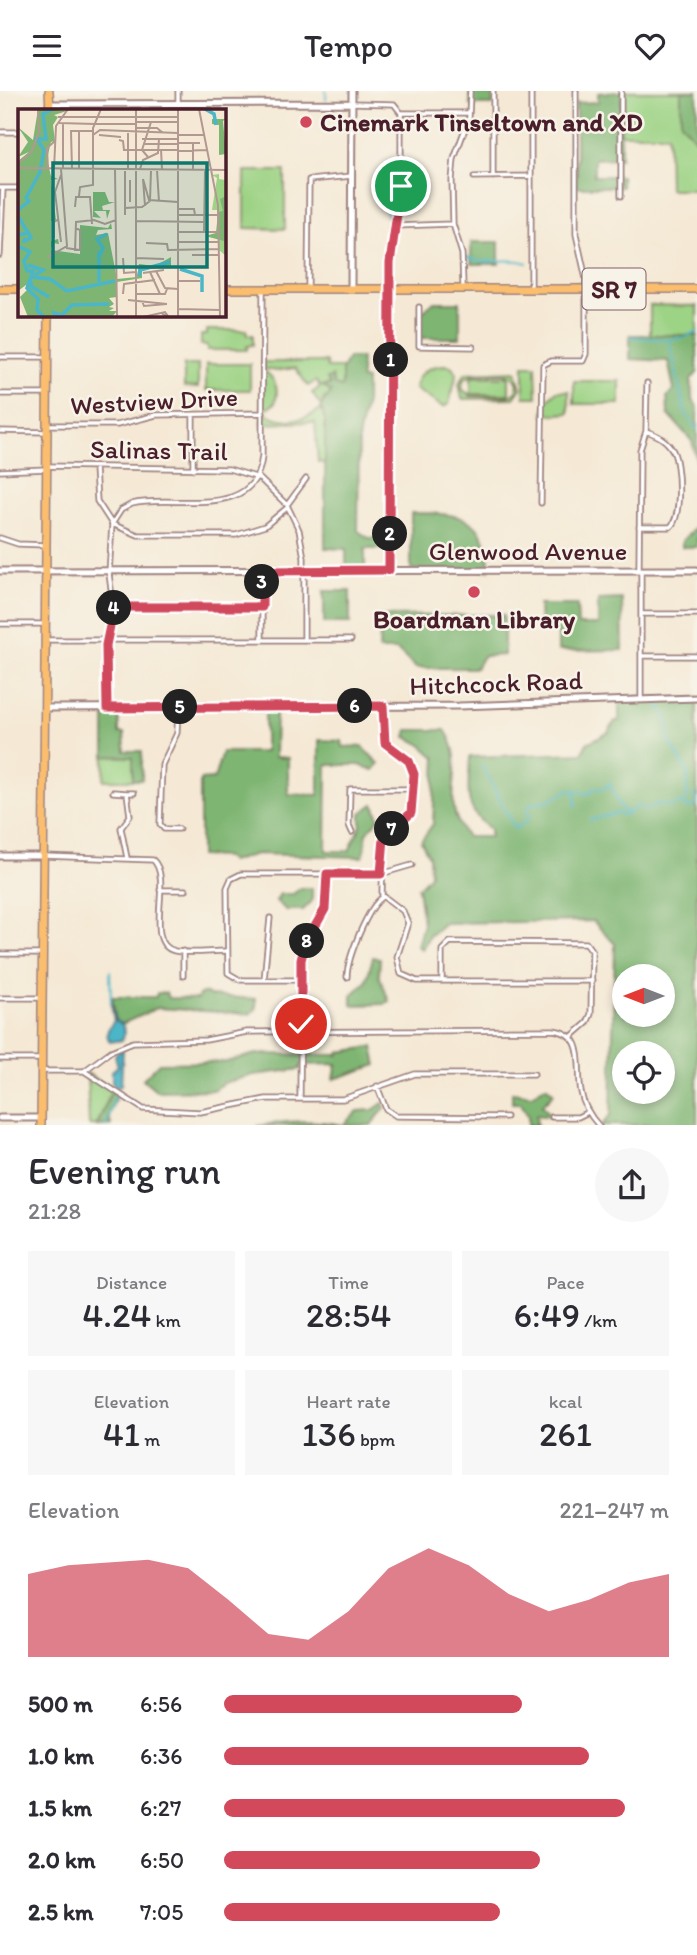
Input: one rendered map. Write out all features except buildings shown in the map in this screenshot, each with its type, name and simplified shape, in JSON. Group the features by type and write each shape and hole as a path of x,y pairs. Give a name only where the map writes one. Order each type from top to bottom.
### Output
{"main road":[{"path":"49,107 50,91"},
{"path":"0,289 18,289"},
{"name":"SR 7","path":"226,289 697,289"},
{"path":"41,1121 48,317"}],"street":[{"path":"178,91 178,103"},
{"path":"351,289 352,91"},
{"path":"463,289 462,254 453,224 454,159 470,113 470,91"},
{"path":"493,91 493,177"},
{"path":"531,91 531,289"},
{"path":"541,502 542,367 547,362 585,360 586,289 576,234 576,91"},
{"path":"621,91 621,196"},
{"path":"49,107 178,103 352,103 394,104 401,113 401,184 390,259 389,570"},
{"path":"401,113 470,113"},
{"path":"0,132 18,132"},
{"path":"307,289 309,180 352,176"},
{"path":"474,177 531,176"},
{"path":"0,255 1,188"},
{"path":"395,226 453,224"},
{"path":"107,708 107,640 114,607 110,571 112,524 121,510 136,503 226,499 243,490 255,476 262,461 263,289"},
{"path":"419,307 419,346 473,347"},
{"path":"0,357 48,357"},
{"path":"641,698 640,450 646,431 647,383"},
{"path":"0,394 47,394"},
{"name":"Westview Drive","path":"0,431 117,425 149,415 262,413"},
{"path":"192,469 193,415"},
{"path":"639,527 670,527 678,517 676,457 665,441 646,431"},
{"name":"Salinas Trail","path":"0,471 47,468 192,469 236,470 255,476 287,506 301,538 304,640"},
{"path":"94,468 97,501 112,524 138,535 236,535 265,526 295,498 306,479"},
{"path":"0,538 22,545 46,545"},
{"name":"Glenwood Avenue","path":"0,571 697,570"},
{"path":"262,571 262,640"},
{"path":"114,607 262,607"},
{"path":"641,614 697,614"},
{"path":"0,624 45,624"},
{"path":"45,640 351,640"},
{"path":"641,656 697,656"},
{"name":"Hitchcock Road","path":"45,708 383,706 697,698"},
{"path":"383,706 384,739 389,748 410,762 414,789 410,815 383,841 383,897 402,911 408,921 408,931 397,957 401,974 415,981 592,982"},
{"path":"178,707 177,733 162,765 160,824 164,829 178,829"},
{"path":"352,832 349,825 350,789 414,789"},
{"path":"113,792 134,793"},
{"path":"125,858 126,847 121,828 130,816 127,793"},
{"path":"0,856 148,858 156,862 160,870 161,939 171,949 226,951"},
{"path":"300,981 232,977 226,968 227,888 233,877 241,874 381,874 412,865"},
{"path":"300,1099 300,981 303,949 325,909 327,874"},
{"path":"160,890 186,890"},
{"path":"346,977 348,960 370,909 383,897"},
{"path":"264,980 270,918"},
{"path":"442,982 442,950 452,941 583,942 592,951 590,1018 571,1037"},
{"path":"183,951 183,976"},
{"path":"0,954 43,954"},
{"path":"0,998 42,998"},
{"path":"84,1071 116,1048 139,1040 206,1039 247,1033 401,1029 553,1030 571,1037 578,1050 580,1089 588,1112 599,1125"},
{"path":"0,1059 42,1059"},
{"path":"41,1071 84,1071 134,1105 151,1111 209,1111 261,1100 343,1099 415,1074 534,1074"},
{"path":"377,1086 387,1111 396,1117 506,1117"},
{"path":"552,1117 578,1117 588,1112"},
{"path":"0,1118 41,1121"}],"green space":[{"path":"470,91 493,91 493,105 470,105"},
{"path":"621,91 681,91 681,122 697,141 697,189 669,189 668,134 621,134"},
{"path":"681,91 697,91 697,141 681,122"},
{"path":"621,92 621,158 594,159 594,176 621,176 621,187 576,187 576,103 598,102 598,93"},
{"path":"245,171 285,171 285,229 245,228"},
{"path":"471,242 499,242 499,264 471,264"},
{"path":"434,302 460,302 460,338 420,338 420,314"},
{"path":"650,305 697,306 697,335 650,335"},
{"path":"207,330 247,330 247,335 253,335 253,345 247,346 247,350 207,350 207,346 201,345 201,335 207,335"},
{"path":"630,335 697,335 697,373 691,380 692,398 697,407 697,462 692,441 668,414 667,397 674,390 668,361 630,359"},
{"path":"348,358 361,358 361,379 366,380 366,402 359,434 358,531 369,538 390,538 389,549 365,549 365,570 346,571 346,549 325,548 325,420 321,406 331,392 322,386 330,385 327,379 332,377 334,385 342,387 342,370"},
{"path":"262,362 326,362 327,368 343,368 342,387 334,386 332,377 327,389 331,392 330,397 324,398 321,406 312,393 320,387 316,381 308,386 295,368 275,371 263,368"},
{"path":"206,364 250,364 250,390 206,390"},
{"path":"184,365 198,365 198,388 184,387"},
{"path":"444,365 451,366 457,373 449,404 443,407 415,389 424,371"},
{"path":"524,365 536,365 537,397 524,397"},
{"path":"516,371 521,388 514,398 462,399 459,383 466,373","holes":["508,374 515,378 518,384 516,392 509,396 471,396 462,389 463,380 471,375"]},
{"path":"266,372 276,386 277,394 275,403 265,410 263,374"},
{"path":"471,377 509,377 509,394 471,394"},
{"path":"574,381 620,381 620,404 574,404"},
{"path":"557,391 569,391 569,413 544,415 546,401"},
{"path":"321,409 325,420 325,463 318,462 315,422 262,424 263,416 267,414 295,420"},
{"path":"411,513 443,514 468,521 484,538 489,570 411,570"},
{"path":"697,526 697,547 682,547 682,541"},
{"path":"324,591 350,591 350,623 324,623"},
{"path":"622,599 623,650 558,651 558,633 540,627 539,605 577,605 578,625 598,625 598,600"},
{"path":"504,615 504,655 483,656 476,668 416,668 397,650 379,650 381,616"},
{"path":"619,698 697,698 697,1125 602,1125 611,1114 612,1072 612,1104 675,1104 675,1041 613,1041 613,1027 676,1027 676,964 615,964 615,944 593,921 444,923 429,936 422,949 417,946 423,923 418,888 430,875 429,856 421,841 433,824 436,758 419,743 406,737 408,730 445,730 455,757 453,796 458,823 467,837 490,837 490,829 474,813 469,797 470,757 582,753 587,743 608,733 615,721 619,721"},
{"path":"265,707 276,707 275,757 288,758 288,794 319,795 319,740 342,741 343,747 362,746 379,764 374,770 359,765 327,765 326,851 349,851 361,825 361,813 374,804 379,818 367,833 363,857 256,854 230,862 226,857 200,856 200,780 214,779 222,752 265,752"},
{"path":"105,708 119,708 119,733 124,733 125,751 142,751 142,780 133,780 133,757 105,756"},
{"path":"105,756 133,757 133,780 104,780"},
{"path":"301,888 312,888 312,901 303,910 286,910 276,901 280,894 293,894"},
{"path":"373,957 380,958 379,975 389,1001 384,1004 352,1005 352,995 366,982"},
{"path":"157,993 166,993 168,998 198,999 199,995 205,993 210,996 256,999 256,1009 250,1014 157,1008 122,1024 116,1022 112,997 156,997"},
{"path":"373,1047 377,1065 334,1079 337,1064 301,1065 301,1069 253,1075 223,1083 214,1090 157,1091 143,1079 159,1063 227,1062 256,1054 339,1055 340,1052"},
{"path":"87,1073 112,1089 97,1125 89,1125"},
{"path":"546,1086 554,1093 542,1105 552,1117 536,1115 537,1125 528,1125 528,1116 521,1103 512,1103 512,1092 532,1095"},
{"path":"112,1089 117,1094 109,1115 111,1125 97,1125"},
{"path":"383,1103 385,1108 371,1125 343,1125 358,1111 373,1110"},
{"path":"300,1121 343,1125 264,1125"}],"water":[{"path":"111,1003 116,1021 122,1024 125,1032 122,1040 110,1042 107,1033 114,1021"},
{"path":"123,1050 121,1085 117,1088 112,1083 112,1071 118,1066 115,1056 118,1051"}],"waterway":[{"path":"326,91 326,100"},
{"path":"379,192 391,224"},
{"path":"465,256 481,261 527,263"},
{"path":"556,282 583,283"},
{"path":"631,337 669,340 686,337 697,331"},
{"path":"669,340 685,413 697,429"},
{"path":"659,705 667,718 669,740 688,773 686,806"},
{"path":"482,765 515,829 529,819 528,808 531,804 550,800 571,789 588,794 593,789 606,788 609,782 621,808 629,813"},
{"path":"575,790 576,806"},
{"path":"694,793 696,805"},
{"path":"590,820 617,813 626,815 639,805 647,810 658,804 672,806 679,802 688,809 697,805"},
{"path":"110,971 111,1003"},
{"path":"106,1125 115,1096"}],"place":[{"name":"Cinemark Tinseltown and XD","path":"306,122"},
{"name":"Boardman Library","path":"474,592"}],"route":[{"path":"301,1024 301,960 305,944 325,909 327,874 381,874 381,848 384,838 407,820 413,808 413,769 407,759 385,743 382,730 383,706 107,708 107,636 114,607 262,607 262,571 389,570 390,263 401,186"}]}
